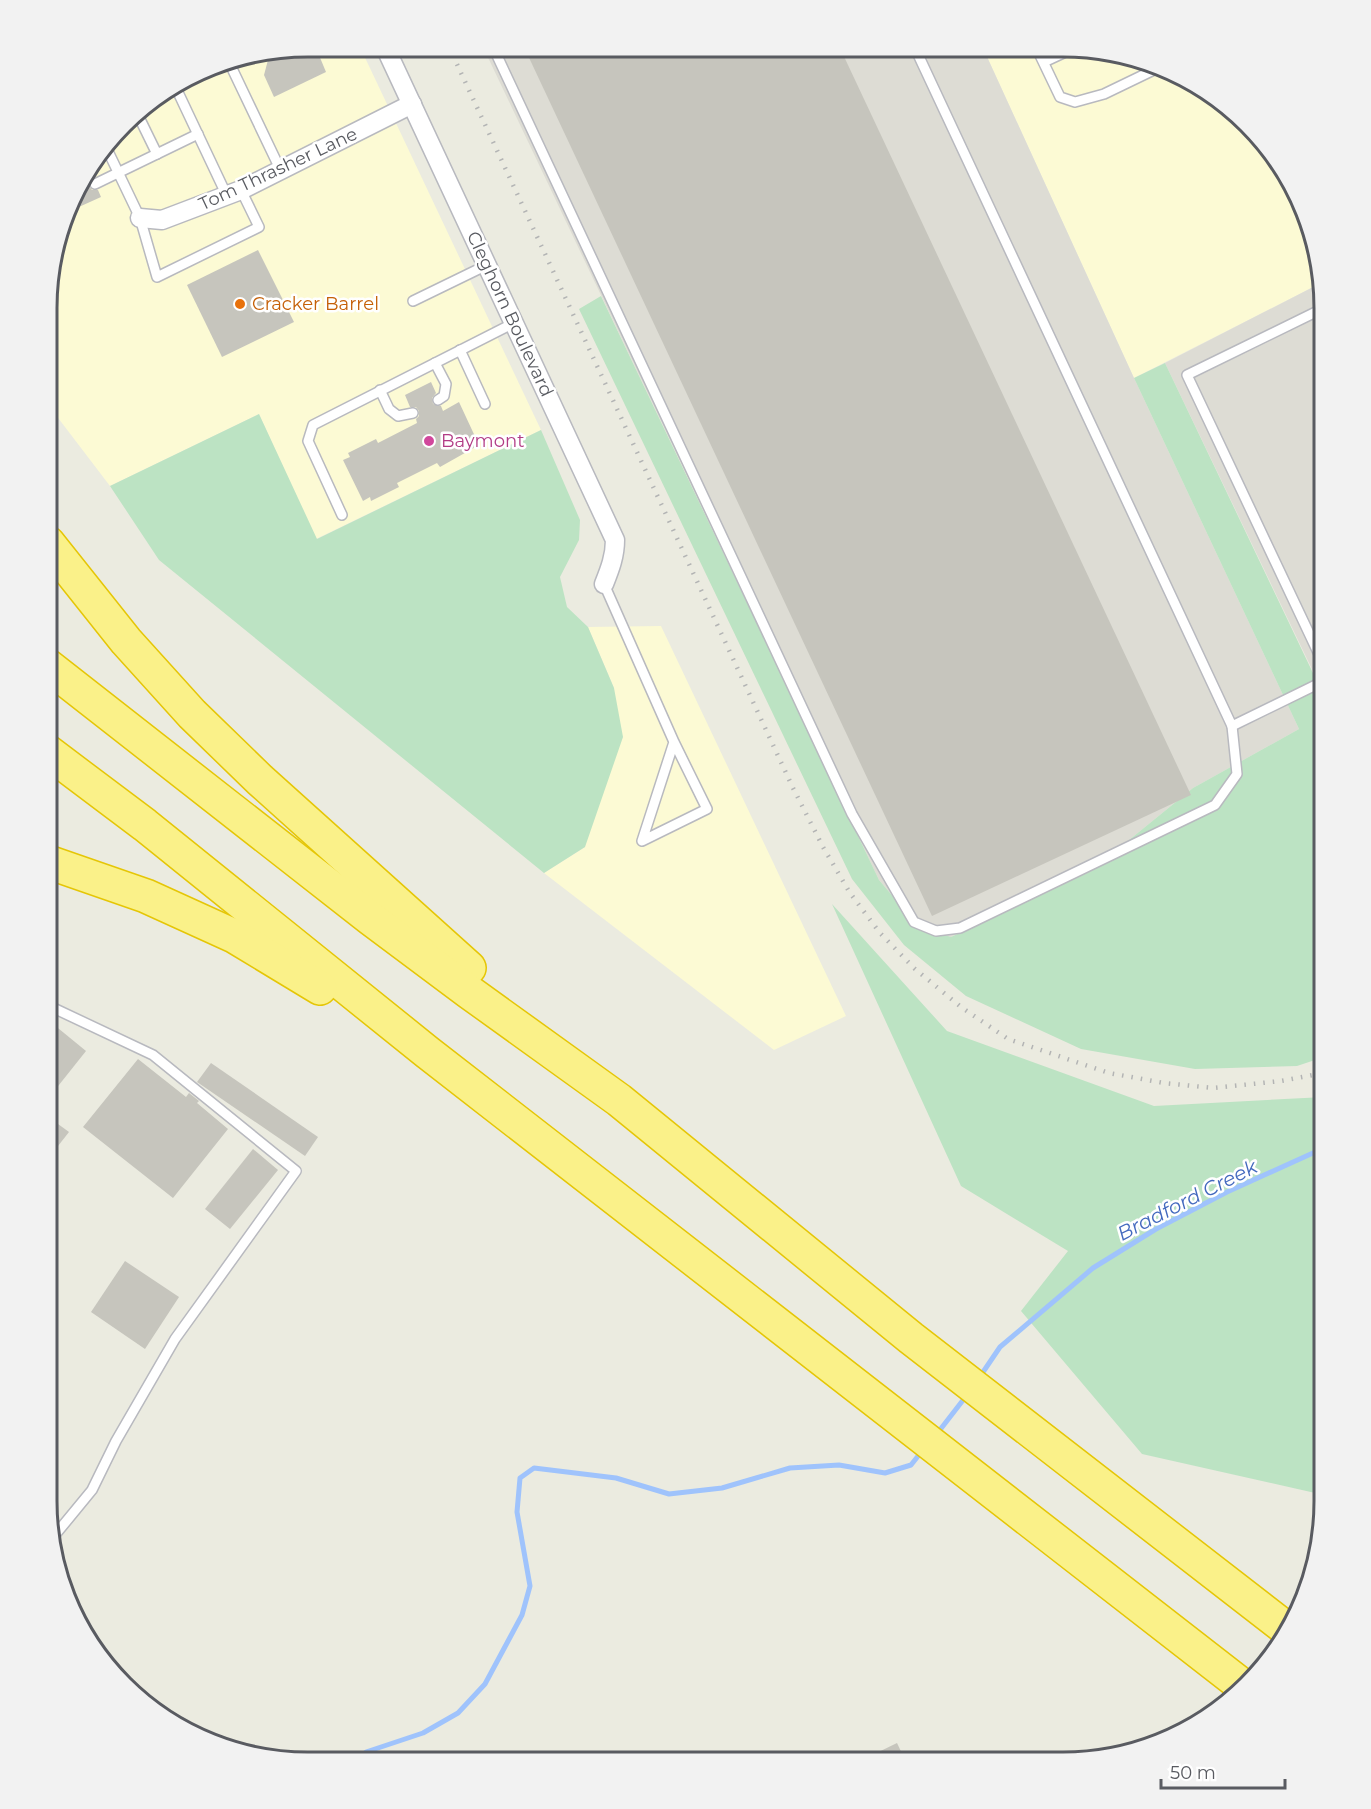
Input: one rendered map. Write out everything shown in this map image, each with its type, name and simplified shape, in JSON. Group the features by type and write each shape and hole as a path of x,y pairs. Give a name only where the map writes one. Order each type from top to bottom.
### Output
{"highway":[{"path":"57,554 126,641 192,714 277,796 619,1100 911,1338 1281,1624"},
{"path":"57,673 370,918 619,1100"},
{"path":"57,759 145,825 427,1052 1237,1681"},
{"path":"57,865 146,896 234,936 427,1052"}],"street":[{"name":"Cleghorn Boulevard","path":"390,57 615,540 611,569 603,584"},
{"name":"Tom Thrasher Lane","path":"140,218 162,220 234,193 412,104"}],"lane":[{"path":"498,57 852,814 915,922 936,931 960,928 1215,805 1237,774 1232,726 919,57"},
{"path":"1041,57 1060,97 1075,102 1104,94 1149,72"},
{"path":"1044,62 1055,57"},
{"path":"232,69 281,171"},
{"path":"110,154 140,218 157,278 259,227 234,193 198,134 179,93"},
{"path":"141,121 156,154"},
{"path":"95,184 198,134"},
{"path":"413,301 487,265"},
{"path":"1314,313 1187,375 1314,644"},
{"path":"342,515 308,441 313,425 514,323"},
{"path":"460,350 485,404"},
{"path":"435,363 446,384 444,396 438,400"},
{"path":"380,390 389,409 398,416 413,413"},
{"path":"603,584 674,742 707,809 642,841 674,742"},
{"path":"1232,726 1314,686"},
{"path":"57,1010 153,1055 296,1171 175,1340 116,1441 92,1490 59,1531"}],"shaded area":[{"path":"365,57 541,430 316,539 259,414 110,486 57,416 59,276 70,228 83,197 99,169 119,143 155,109 212,76 276,59"},
{"path":"488,57 987,57 1134,378 1299,729 1193,788 1091,871 951,937 918,926 879,880"},
{"path":"987,57 1095,59 1143,70 1174,83 1216,109 1252,143 1272,169 1295,212 1309,259 1313,287 1134,378"},
{"path":"1313,287 1314,673 1165,363"},
{"path":"661,626 846,1016 774,1050 544,873 585,847 614,688 588,627"}],"green space":[{"path":"601,296 879,880 918,926 951,937 1091,871 1193,788 1299,729 1134,378 1165,363 1314,675 1314,1060 1297,1066 1195,1069 1081,1049 966,996 904,945 852,879 579,309"},
{"path":"259,414 317,539 541,430 580,520 579,540 560,577 567,607 588,627 614,688 623,737 585,847 544,873 159,560 110,486"},
{"path":"832,904 947,1031 1154,1106 1314,1098 1314,1493 1142,1454 1021,1311 1068,1251 961,1186"}],"building":[{"path":"308,57 320,57 326,72 274,97 264,75 268,60"},
{"path":"529,57 844,57 1191,795 932,916"},
{"path":"89,186 92,190 98,190 101,197 78,207"},
{"name":"Cracker Barrel","path":"258,250 294,322 222,357 187,285"},
{"name":"Baymont","path":"431,382 436,393 432,398 433,404 441,406 443,411 459,402 479,445 440,467 437,463 397,483 399,487 371,501 370,497 363,501 343,460 350,457 348,453 376,439 378,443 417,423 419,411 416,407 410,407 405,395"},
{"path":"57,1027 86,1051 57,1087"},
{"path":"138,1059 186,1097 189,1093 199,1101 197,1103 228,1129 173,1198 83,1127"},
{"path":"211,1063 318,1137 305,1156 197,1082"},
{"path":"57,1123 69,1132 57,1147"},
{"path":"253,1149 278,1170 230,1229 205,1209"},
{"path":"125,1261 179,1297 145,1349 91,1312"},
{"path":"897,1743 901,1752 879,1752"}],"waterway":[{"name":"Bradford Creek","path":"979,1378 1000,1347 1093,1268 1156,1229 1227,1192 1314,1153"},
{"name":"Bradford Creek","path":"936,1435 967,1395"},
{"name":"Bradford Creek","path":"366,1752 423,1733 458,1713 485,1684 522,1615 530,1586 517,1512 520,1478 534,1468 616,1478 669,1494 722,1488 790,1468 839,1465 885,1473 911,1465 922,1451"}],"railway":[{"path":"454,57 793,788 850,893 880,933 915,969 961,1007 1008,1039 1109,1073 1164,1083 1213,1088 1281,1081 1314,1075"}],"place":[{"name":"Cracker Barrel","path":"240,304"},
{"name":"Baymont","path":"429,441"}]}
